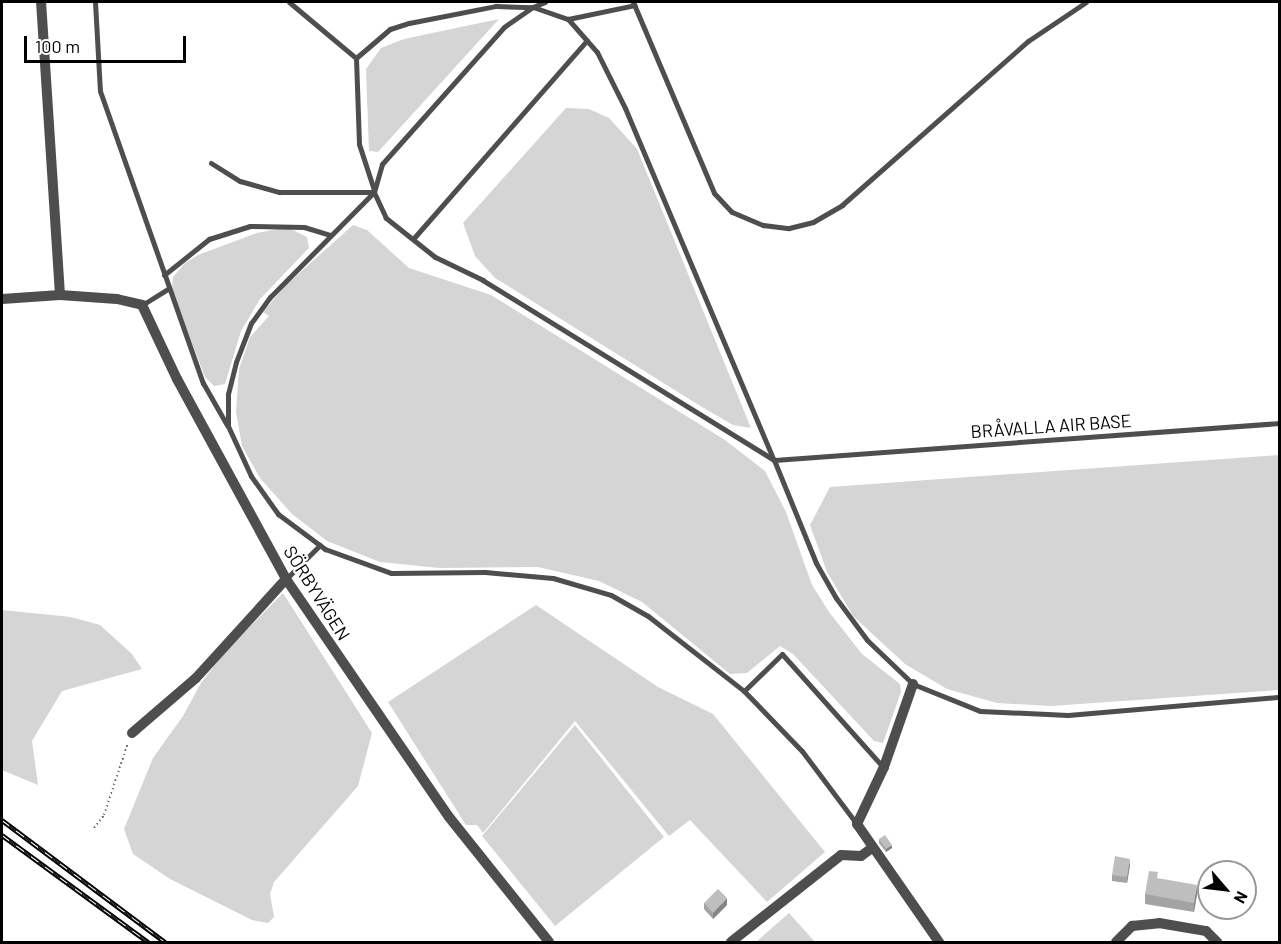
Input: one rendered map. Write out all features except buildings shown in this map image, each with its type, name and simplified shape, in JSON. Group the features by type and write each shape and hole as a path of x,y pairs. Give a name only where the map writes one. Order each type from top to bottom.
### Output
{"street":[{"path":"41,2 60,290"},
{"path":"2,299 60,290 142,305"},
{"name":"SÖRBYVÄGEN","path":"142,305 187,398 286,579 436,799 489,872 549,942"},
{"path":"132,733 196,678 286,579"},
{"path":"914,684 884,767 857,824 939,942"},
{"path":"731,942 841,855 861,856 872,848"},
{"path":"1116,942 1132,926 1159,923 1206,931 1218,942"}],"lane":[{"path":"95,2 100,91 164,275 203,383 228,426 251,476 278,514 320,545 391,573 485,572 553,578 611,595 648,616 744,691 802,752 857,824"},
{"path":"289,2 356,58 359,144 374,192 386,218 435,257 483,280 774,460"},
{"path":"356,58 390,29 409,22 496,6 545,2"},
{"path":"568,19 634,3 714,193 732,212 763,225 789,228 813,222 842,205 1028,41 1086,2"},
{"path":"533,4 568,19 597,52 625,108 816,563 836,598 867,640 914,684 980,711 1068,714 1280,698"},
{"path":"228,426 228,394 251,323 270,297 374,192 382,164 504,27 533,4"},
{"path":"412,239 587,40"},
{"path":"211,163 240,181 279,192 374,192"},
{"path":"164,275 209,239 250,226 304,227 330,235"},
{"path":"142,305 169,288"},
{"name":"BRÅVALLA AIR BASE","path":"774,460 1280,423"},
{"path":"286,579 320,545"},
{"path":"744,691 783,654 884,767"}],"path":[{"path":"94,828 104,815 132,733"}],"shaded area":[{"path":"499,19 378,152 369,151 366,69 381,48 404,39"},
{"path":"566,108 589,109 609,118 637,149 751,428 733,425 702,407 495,278 475,256 463,223"},
{"path":"353,225 367,230 409,268 491,295 725,440 765,471 786,512 812,585 829,612 862,654 900,684 901,692 883,743 874,741 793,654 780,646 747,673 730,674 642,602 599,581 538,567 439,568 380,562 327,541 292,514 260,478 242,446 236,412 239,369 250,337 269,316 263,312 286,285"},
{"path":"287,227 307,237 309,248 260,299 241,331 225,384 214,386 205,377 188,333 172,290 173,277 185,263 198,255 257,233"},
{"path":"1279,455 1279,690 1051,706 997,703 947,689 905,664 853,616 827,572 810,525 830,487"},
{"path":"283,593 372,733 358,786 274,882 270,894 274,917 268,923 252,920 170,879 133,854 124,829 153,758 183,716 201,683 224,653"},
{"path":"536,605 658,687 713,714 825,852 767,902 690,820 669,836 575,721 483,833 477,825 466,825 388,702"},
{"path":"2,610 71,617 100,625 132,654 142,669 62,691 32,741 38,785 2,770"},
{"path":"575,725 664,837 555,926 482,836"},
{"path":"789,913 815,942 756,942"}],"railway":[{"path":"2,820 165,942"},
{"path":"2,835 148,942"}]}
